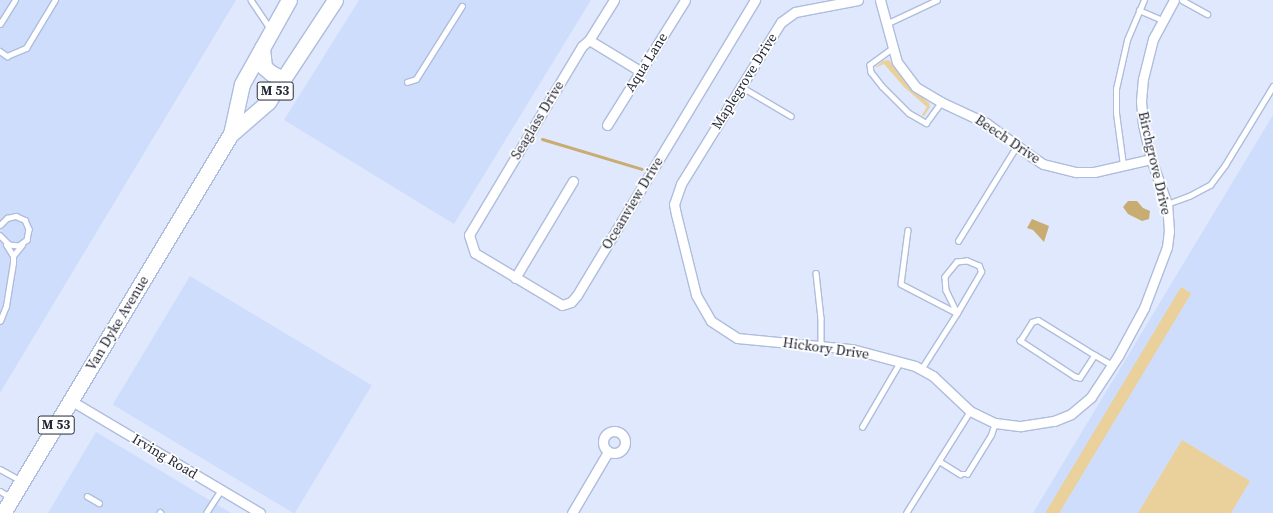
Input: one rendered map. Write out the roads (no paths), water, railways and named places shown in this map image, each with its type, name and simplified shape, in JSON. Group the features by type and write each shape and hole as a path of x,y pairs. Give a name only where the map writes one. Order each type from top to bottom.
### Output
{"main road":[{"name":"Van Dyke Avenue","path":"231,134 242,84 289,0"},
{"name":"Van Dyke Avenue","path":"3,513 6,494 22,481 231,134 268,102 334,0"},
{"path":"262,48 264,67 271,74 283,79"}],"street":[{"name":"Seaglass Drive","path":"470,245 470,230 582,46 590,40 614,0"},
{"name":"Aqua Lane","path":"608,125 685,0"},
{"name":"Oceanview Drive","path":"470,245 475,253 559,304 565,304 574,300 754,0"},
{"name":"Maplegrove Drive","path":"676,214 674,204 680,184 768,41 789,15 830,3 858,0"},
{"name":"Beech Drive","path":"880,0 892,49 905,75 916,87 941,102 986,124 1016,147 1043,164 1064,170 1094,172 1151,159"},
{"name":"Birchgrove Drive","path":"1082,406 1112,365 1144,308 1167,247 1169,231 1166,204 1151,159 1143,124 1143,79 1153,39 1174,0"},
{"path":"590,40 640,71"},
{"path":"515,278 573,182"},
{"name":"Hickory Drive","path":"676,214 696,295 711,320 737,338 852,349 922,368 970,412 995,423 1034,425 1054,421 1082,406"},
{"name":"Irving Road","path":"70,400 260,513"},
{"path":"572,513 608,452"}],"lane":[{"path":"0,24 15,0"},
{"path":"0,51 7,56 26,48 55,0"},
{"path":"251,0 272,31"},
{"path":"886,24 937,0"},
{"path":"1123,165 1116,113 1116,89 1127,40 1144,0"},
{"path":"1182,0 1207,14"},
{"path":"407,82 418,77 462,6"},
{"path":"1139,10 1162,20"},
{"path":"892,49 870,65 871,72 882,86 909,113 926,123 941,102"},
{"path":"740,86 791,116"},
{"path":"1166,204 1189,196 1210,185 1225,165 1273,86"},
{"path":"958,241 1016,147"},
{"path":"0,225 11,216 25,220 30,230 23,243 13,256 10,287 0,321"},
{"path":"908,230 901,284 957,313"},
{"path":"0,236 13,256"},
{"path":"4,242 14,246 23,243"},
{"path":"922,368 957,313 981,272 979,266 968,261 957,262 946,277 946,290 957,313"},
{"path":"816,273 821,318 821,345"},
{"path":"1095,355 1080,378 1075,377 1020,341 1034,319 1112,365"},
{"path":"862,427 900,362"},
{"path":"906,513 970,412"},
{"path":"939,461 960,474 966,474 991,435 995,423"},
{"path":"0,469 22,481"},
{"path":"206,513 221,490"},
{"path":"87,496 99,503"}],"waterway":[{"path":"542,139 642,169"}]}
